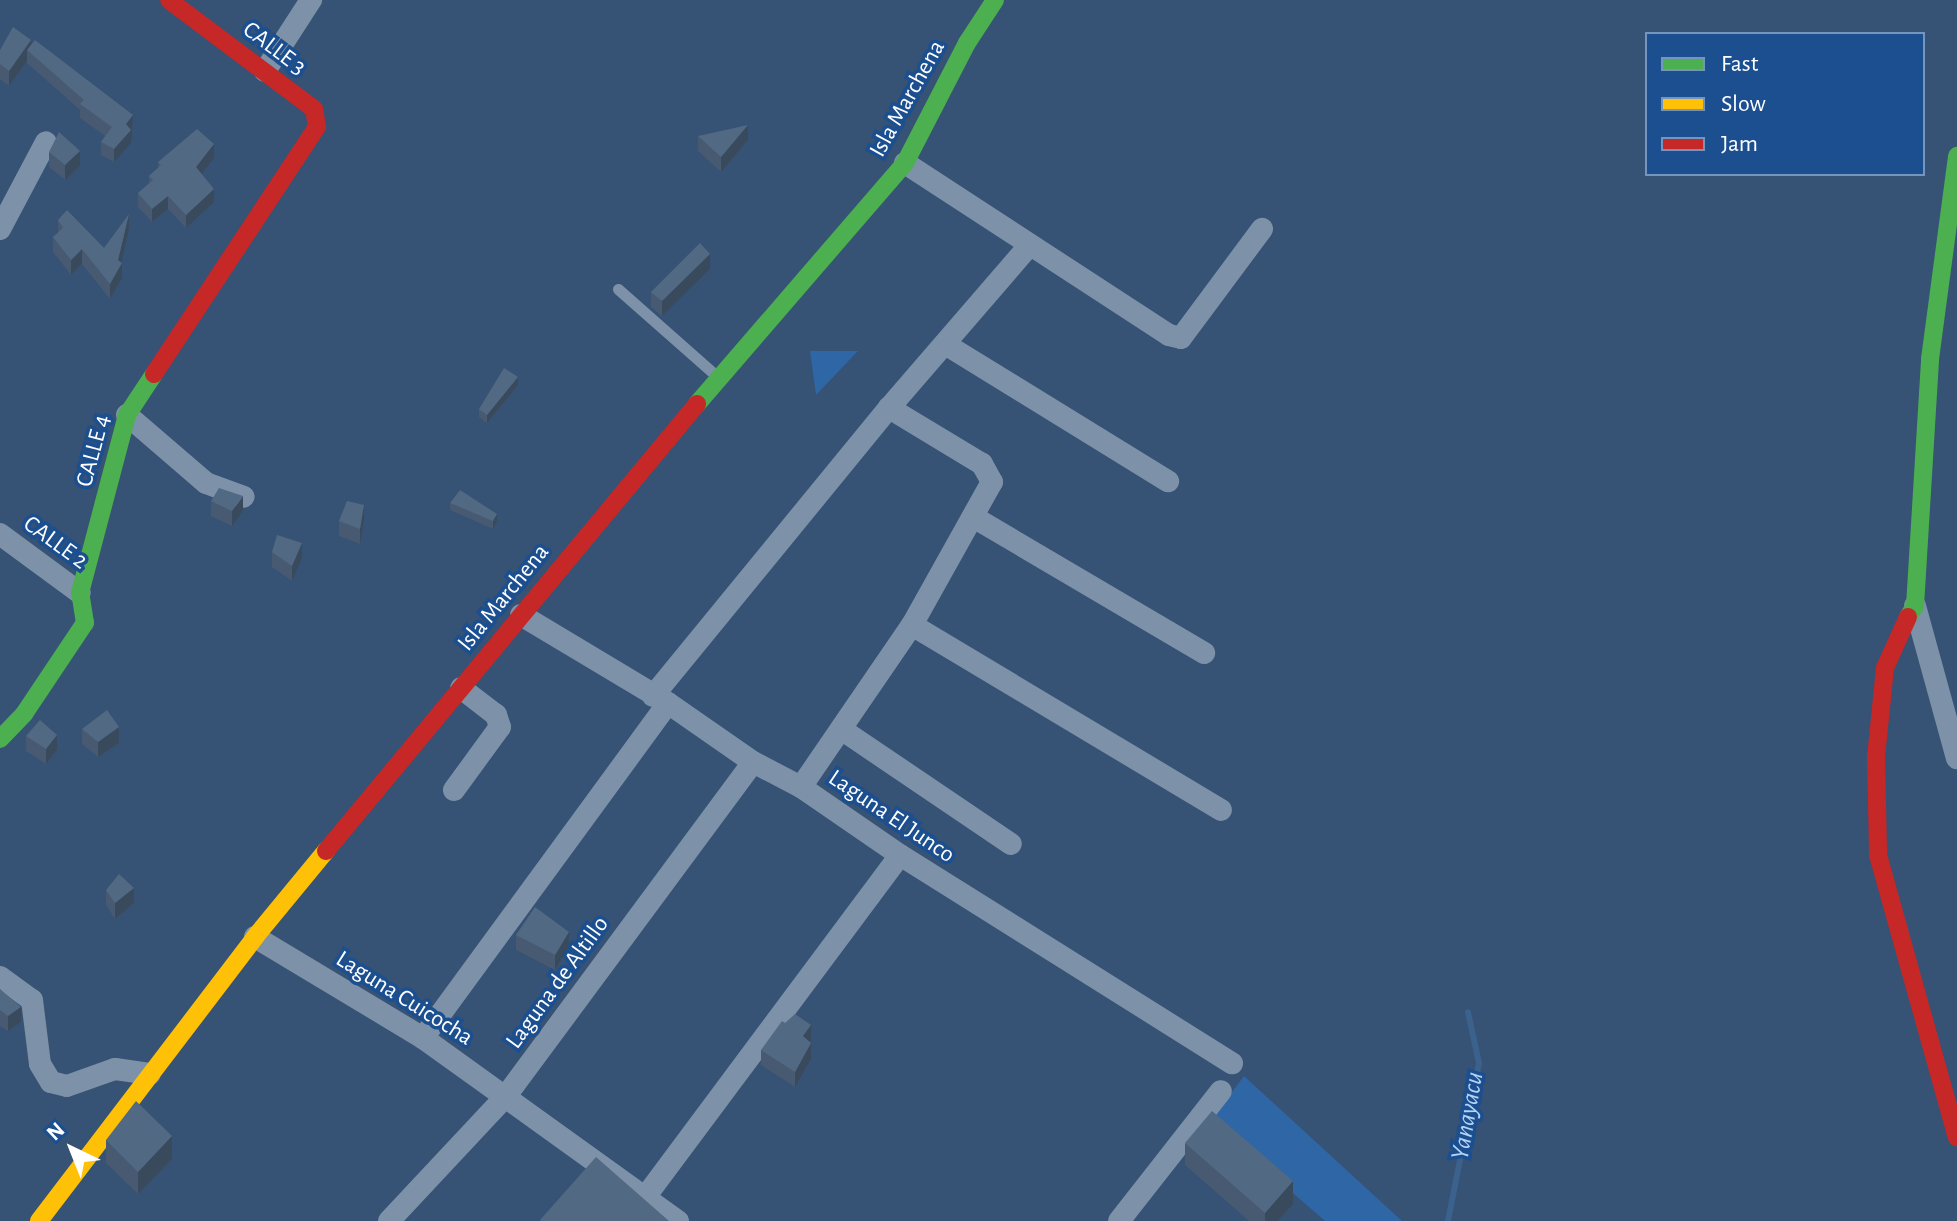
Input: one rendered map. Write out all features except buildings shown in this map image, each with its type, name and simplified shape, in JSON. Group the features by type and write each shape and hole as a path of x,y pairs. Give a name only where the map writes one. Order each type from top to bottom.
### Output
{"street":[{"name":"CALLE 3","path":"169,0 316,113 317,127 304,150"},
{"path":"265,71 311,0"},
{"name":"Isla Marchena","path":"39,1221 255,937 719,379 905,163 967,43 995,0"},
{"path":"0,229 46,142"},
{"name":"CALLE 4","path":"0,739 24,714 85,623 80,593 127,415 304,150"},
{"path":"1957,156 1930,359 1915,606 1957,758"},
{"path":"905,163 1169,335 1181,338 1262,229"},
{"path":"423,1038 661,699 889,408 1029,246"},
{"path":"945,344 1168,481"},
{"path":"801,787 912,625 975,518 992,482 982,464 889,408"},
{"path":"127,415 206,483 244,497"},
{"path":"975,518 1204,653"},
{"name":"CALLE 2","path":"0,534 80,593"},
{"path":"1915,606 1899,632 1885,668 1876,756 1878,855 1957,1137"},
{"name":"Laguna El Junco","path":"521,615 661,699 753,762 801,787 900,855 1232,1063"},
{"path":"912,625 1221,810"},
{"path":"454,790 500,727 496,715 461,688"},
{"path":"841,729 1011,844"},
{"name":"Laguna de Altillo","path":"389,1221 506,1096 753,762"},
{"path":"646,1196 900,855"},
{"name":"Laguna Cuicocha","path":"255,937 423,1038 678,1221"},
{"path":"0,977 32,1000 40,1064 51,1082 67,1086 122,1068 150,1074"},
{"path":"1119,1221 1221,1091"}],"lane":[{"path":"618,289 719,379"}],"shaded area":[{"path":"810,351 858,351 816,395"},
{"path":"1244,1076 1402,1221 1325,1221 1210,1121"}],"waterway":[{"name":"Yanayacu","path":"1448,1221 1479,1063 1468,1012"}],"traffic: fast":[{"path":"697,404 905,163 967,43 995,0"},
{"path":"1908,617 1915,606 1930,359 1957,156"},
{"path":"0,739 24,714 85,623 80,593 127,415 154,374"}],"traffic: slow":[{"path":"39,1221 255,937 326,851"}],"traffic: jam":[{"path":"154,374 317,127 314,109 169,0"},
{"path":"326,851 697,404"},
{"path":"1908,617 1885,668 1876,756 1878,855 1957,1137"}]}
